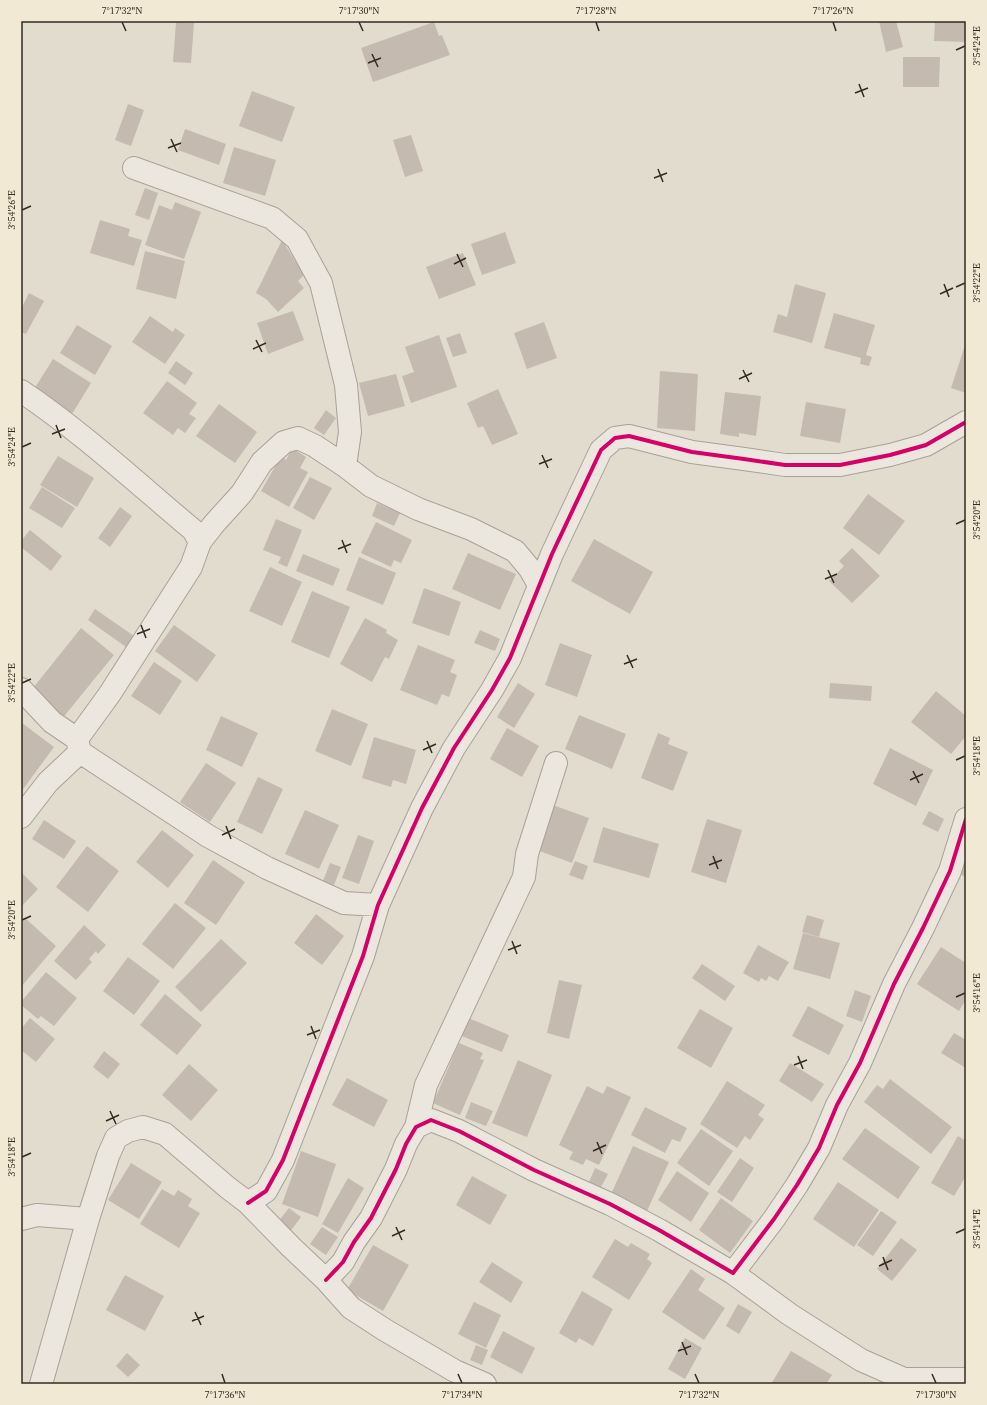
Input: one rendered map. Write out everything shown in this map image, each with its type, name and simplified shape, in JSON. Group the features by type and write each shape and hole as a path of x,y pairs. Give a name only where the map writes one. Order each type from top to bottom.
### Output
{"street":[{"path":"134,168 272,218 297,239 321,283 346,385 350,432 345,466"},
{"path":"21,391 44,407 111,461 193,530 200,542"},
{"path":"248,1203 266,1191 283,1160 363,956 378,905 422,808 454,748 492,690 510,658 539,585 583,486 601,450 615,438 629,436 692,452 744,458 785,466 840,465 926,445 966,422"},
{"path":"21,817 78,746 109,695 192,567 200,542 242,493 262,462 284,442 298,438 316,446 370,486 418,509 470,529 515,551 530,569 539,585"},
{"path":"21,689 52,722 78,746 208,836 267,868 344,903 378,905"},
{"path":"326,1280 343,1262 354,1242 371,1218 396,1169 406,1144 416,1127 426,1085 506,912 524,877 527,854 556,762"},
{"path":"733,1273 774,1219 797,1185 819,1148 837,1105 860,1063 894,984 950,871 966,819"},
{"path":"416,1127 431,1120 459,1131 534,1170 610,1204 659,1230 733,1273 789,1314 861,1360 875,1367 904,1379 966,1379"},
{"path":"41,1384 88,1219 108,1156 116,1138 128,1131 143,1127 165,1134 248,1203 291,1248 326,1280 351,1308 385,1330 451,1377 485,1384"},
{"path":"21,1220 37,1215 88,1219"}],"building":[{"path":"879,21 896,21 903,47 886,52"},
{"path":"935,21 966,21 966,42 934,41"},
{"path":"176,22 194,23 191,63 173,62"},
{"path":"434,22 439,36 442,35 450,55 373,82 361,48"},
{"path":"903,57 940,57 939,87 903,87"},
{"path":"252,91 295,107 282,142 239,126"},
{"path":"128,104 144,110 131,146 115,140"},
{"path":"185,129 226,144 219,165 178,150"},
{"path":"411,135 423,171 405,177 393,140"},
{"path":"234,147 276,160 265,196 223,183"},
{"path":"145,188 158,193 149,220 135,215"},
{"path":"175,202 201,212 184,259 145,245 159,205 172,210"},
{"path":"100,220 130,229 128,236 142,240 134,266 90,253"},
{"path":"505,232 516,263 482,275 471,244"},
{"path":"282,240 304,275 298,281 304,288 278,312 266,299 256,293"},
{"path":"145,251 185,261 176,299 136,289"},
{"path":"463,253 476,285 439,299 426,267"},
{"path":"795,284 826,293 812,343 773,332 778,314 787,317"},
{"path":"29,293 44,301 26,334 21,332 21,309"},
{"path":"293,311 304,340 268,354 257,323"},
{"path":"834,313 875,325 866,355 872,357 869,366 860,364 861,358 824,348"},
{"path":"150,316 173,332 175,328 185,335 165,364 132,342"},
{"path":"544,322 557,358 527,369 514,333"},
{"path":"77,325 112,346 95,375 60,353"},
{"path":"460,333 467,353 453,357 446,338"},
{"path":"439,335 457,387 411,403 402,376 414,372 405,347"},
{"path":"966,342 966,393 951,388"},
{"path":"53,359 91,383 72,414 33,391"},
{"path":"176,361 193,373 185,385 168,373"},
{"path":"660,371 698,374 695,431 657,428"},
{"path":"396,374 405,406 368,416 359,383"},
{"path":"167,381 197,403 189,414 196,418 185,433 178,428 173,435 143,413"},
{"path":"498,389 518,434 492,445 483,426 478,428 467,403"},
{"path":"725,392 761,396 756,436 739,433 739,437 720,434"},
{"path":"806,402 846,409 840,443 800,436"},
{"path":"219,404 257,432 235,463 196,436"},
{"path":"326,410 336,418 324,435 314,428"},
{"path":"292,448 306,457 300,468 308,472 289,507 261,491 281,456 286,460"},
{"path":"58,456 94,478 77,507 40,485"},
{"path":"310,477 332,488 314,520 293,508"},
{"path":"42,487 75,508 62,528 29,508"},
{"path":"868,494 905,521 879,555 843,528"},
{"path":"377,503 400,513 394,526 372,516"},
{"path":"120,507 132,516 110,547 98,538"},
{"path":"276,519 302,530 287,567 278,563 281,557 263,550"},
{"path":"376,522 412,540 401,563 394,560 391,567 361,553"},
{"path":"30,530 62,556 51,571 21,547 21,541"},
{"path":"594,539 653,572 630,614 571,581"},
{"path":"852,548 880,576 852,603 829,581 844,566 839,561"},
{"path":"468,553 516,574 500,610 452,589"},
{"path":"303,554 340,569 333,586 296,571"},
{"path":"359,557 396,573 383,605 346,590"},
{"path":"270,567 302,582 282,626 249,611"},
{"path":"424,588 461,602 449,636 412,623"},
{"path":"312,591 350,607 329,658 291,642"},
{"path":"95,609 134,636 126,647 88,620"},
{"path":"365,618 387,630 386,633 398,640 389,659 385,657 372,682 340,664"},
{"path":"174,625 216,655 197,682 155,651"},
{"path":"81,628 114,655 61,720 29,693"},
{"path":"480,630 500,639 495,651 474,643"},
{"path":"560,643 592,655 577,697 545,685"},
{"path":"418,645 455,660 450,672 457,675 449,697 442,694 437,705 400,690"},
{"path":"154,662 182,681 160,715 131,696"},
{"path":"518,683 535,694 514,728 497,717"},
{"path":"830,683 872,686 871,701 829,698"},
{"path":"936,691 966,716 966,736 951,754 911,722"},
{"path":"332,709 368,724 351,766 315,751"},
{"path":"579,715 626,734 612,769 565,749"},
{"path":"221,716 258,733 242,767 206,750"},
{"path":"22,723 54,747 21,792 21,724"},
{"path":"507,728 539,746 522,777 490,759"},
{"path":"658,733 670,738 668,744 688,752 673,791 641,778"},
{"path":"374,737 416,750 406,784 393,780 391,787 362,778"},
{"path":"890,748 933,770 916,806 873,784"},
{"path":"206,763 236,783 210,822 180,802"},
{"path":"258,777 283,789 262,834 237,822"},
{"path":"550,804 589,818 572,863 534,849"},
{"path":"305,810 339,825 319,869 285,854"},
{"path":"929,811 944,819 938,832 922,824"},
{"path":"707,819 742,830 726,883 691,872"},
{"path":"44,820 76,841 64,859 32,839"},
{"path":"603,827 659,844 649,878 593,862"},
{"path":"162,830 194,855 168,888 136,862"},
{"path":"358,835 374,841 359,884 342,878"},
{"path":"87,846 119,871 88,912 56,887"},
{"path":"213,860 245,882 216,925 184,903"},
{"path":"575,861 588,866 583,880 569,875"},
{"path":"966,861 966,877 959,874"},
{"path":"330,863 341,867 334,885 323,881"},
{"path":"21,872 38,889 21,907"},
{"path":"175,903 206,928 173,969 142,944"},
{"path":"316,914 344,936 322,965 294,943"},
{"path":"807,915 824,920 819,937 802,932"},
{"path":"25,918 56,946 21,987 21,923"},
{"path":"84,925 106,945 98,954 96,951 89,959 92,962 76,980 54,961"},
{"path":"803,933 840,943 830,979 793,969"},
{"path":"221,939 247,963 201,1012 175,987"},
{"path":"758,945 789,962 778,981 769,976 766,981 761,978 759,982 743,973"},
{"path":"941,947 966,963 966,999 959,1011 917,984"},
{"path":"128,957 160,981 134,1015 103,991"},
{"path":"702,964 735,986 725,1001 692,978"},
{"path":"46,972 77,998 54,1026 41,1016 38,1019 21,1005 21,1002"},
{"path":"559,980 582,985 569,1039 547,1033"},
{"path":"855,990 871,996 862,1022 846,1016"},
{"path":"165,994 202,1025 177,1055 140,1025"},
{"path":"808,1006 844,1025 829,1055 792,1036"},
{"path":"700,1009 733,1028 711,1068 677,1048"},
{"path":"466,1017 509,1035 502,1052 459,1035"},
{"path":"30,1018 55,1039 36,1062 21,1050 21,1029"},
{"path":"954,1033 966,1040 966,1068 941,1053"},
{"path":"459,1043 483,1053 480,1059 484,1060 460,1115 433,1103"},
{"path":"104,1051 120,1064 108,1079 93,1067"},
{"path":"518,1060 552,1075 527,1137 492,1123"},
{"path":"790,1063 824,1084 812,1102 779,1081"},
{"path":"189,1064 218,1090 191,1121 162,1095"},
{"path":"347,1078 388,1100 374,1127 332,1105"},
{"path":"890,1079 952,1127 931,1154 864,1102 877,1085 883,1089"},
{"path":"727,1081 765,1105 758,1115 764,1119 750,1140 745,1136 737,1148 700,1124"},
{"path":"587,1086 603,1094 607,1086 631,1097 599,1165 586,1159 583,1165 569,1159 573,1152 559,1145"},
{"path":"471,1102 493,1111 486,1126 465,1118"},
{"path":"645,1107 687,1128 680,1142 672,1139 665,1153 631,1135"},
{"path":"865,1128 920,1167 898,1199 842,1159"},
{"path":"701,1129 733,1151 709,1186 677,1163"},
{"path":"958,1136 966,1141 966,1176 954,1196 931,1183"},
{"path":"633,1146 669,1162 647,1211 611,1194"},
{"path":"301,1151 336,1164 318,1217 282,1204"},
{"path":"740,1158 754,1168 732,1202 717,1192"},
{"path":"131,1163 162,1182 139,1219 108,1200"},
{"path":"595,1168 608,1174 601,1187 589,1182"},
{"path":"677,1171 709,1193 691,1222 658,1200"},
{"path":"472,1176 507,1195 490,1225 456,1205"},
{"path":"348,1178 364,1188 338,1233 322,1224"},
{"path":"838,1182 879,1210 854,1247 813,1219"},
{"path":"162,1189 174,1196 178,1190 192,1199 188,1206 200,1213 179,1248 140,1224"},
{"path":"721,1198 753,1221 730,1253 699,1230"},
{"path":"289,1208 301,1217 289,1233 277,1223"},
{"path":"881,1211 897,1222 873,1256 857,1245"},
{"path":"322,1227 338,1237 326,1255 310,1244"},
{"path":"901,1238 917,1250 892,1281 877,1269"},
{"path":"615,1239 628,1247 631,1243 650,1254 647,1259 652,1263 629,1300 592,1277"},
{"path":"373,1245 409,1265 383,1311 347,1290"},
{"path":"492,1262 523,1282 511,1303 479,1282"},
{"path":"691,1269 705,1279 698,1290 725,1308 704,1340 662,1312"},
{"path":"125,1275 164,1296 145,1331 106,1310"},
{"path":"582,1291 613,1309 593,1346 579,1338 576,1343 559,1333"},
{"path":"474,1302 501,1315 486,1348 458,1334"},
{"path":"738,1304 752,1312 739,1334 726,1326"},
{"path":"503,1331 535,1348 522,1374 490,1357"},
{"path":"685,1338 702,1348 685,1379 668,1369"},
{"path":"476,1345 488,1350 482,1365 470,1360"},
{"path":"791,1351 832,1375 826,1384 771,1384"},
{"path":"127,1353 140,1365 128,1377 116,1366"}],"cycle path":[{"path":"248,1203 266,1191 283,1160 363,956 378,905 422,808 454,748 492,690 510,658 552,554 601,450 615,438 629,436 692,452 785,465 840,465 890,455 926,445 966,422"},
{"path":"326,1280 343,1262 354,1242 371,1218 396,1169 406,1144 416,1127 431,1120 459,1131 534,1170 610,1204 659,1230 733,1273 774,1219 797,1185 819,1148 837,1105 860,1063 894,984 950,871 966,819"}]}
